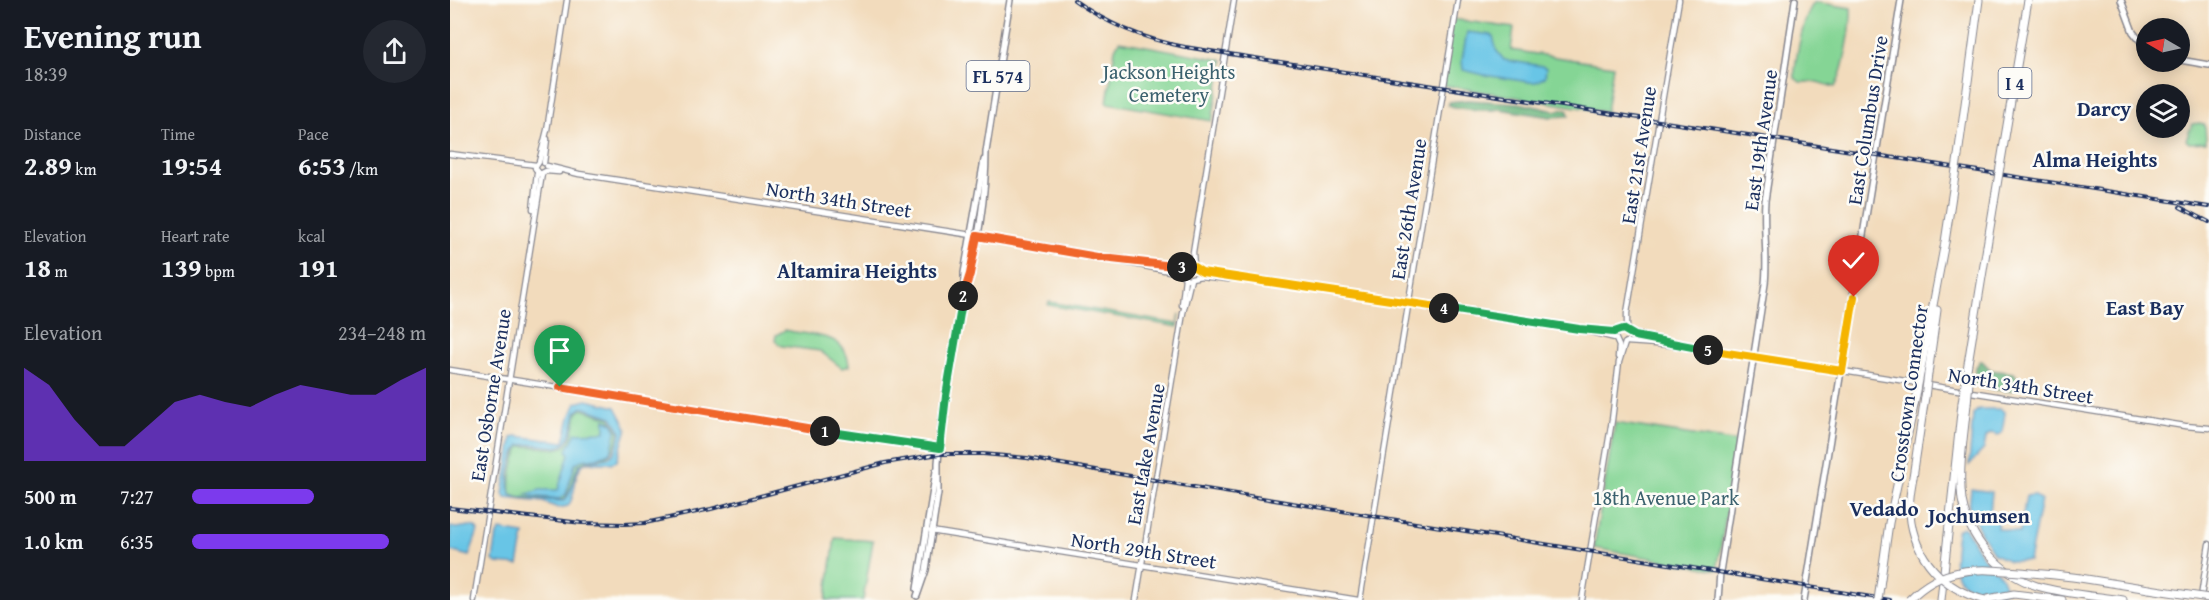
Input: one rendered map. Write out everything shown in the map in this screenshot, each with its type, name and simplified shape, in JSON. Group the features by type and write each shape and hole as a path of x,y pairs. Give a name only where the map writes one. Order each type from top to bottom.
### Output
{"highway":[{"name":"I 4","path":"1878,600 1889,523 1916,396 1924,374 1958,156 1979,0"},
{"name":"I 4","path":"1941,600 1977,308 2028,0"},
{"name":"Crosstown Connector","path":"1924,374 1924,397 1909,512 1913,533 1923,557 1938,576 1970,596 1984,600 2014,594 2062,600"},
{"path":"1964,403 1961,482 1966,517 1977,538 1991,557 2011,573 2038,586 2123,600"},
{"path":"1909,600 1933,580 1957,571 1975,569 2064,576 2209,598"}],"main road":[{"name":"FL 574","path":"916,598 938,493 938,463 946,396 964,289 970,274 1010,0"},
{"name":"East 19th Avenue","path":"1718,598 1765,284 1767,262 1765,201 1795,0"},
{"name":"East Columbus Drive","path":"1804,600 1901,0"},
{"path":"2121,0 2136,36"},
{"path":"2190,62 2209,65"}],"street":[{"name":"East Osborne Avenue","path":"474,600 567,0"},
{"path":"1188,277 1195,268 1193,252 1234,0"},
{"name":"East 26th Avenue","path":"1359,600 1458,0"},
{"name":"East 21st Avenue","path":"1624,331 1679,0"},
{"name":"North 34th Street","path":"450,154 974,235 1103,258 1188,277 1228,279 1232,277"},
{"path":"1188,277 1185,266 1193,252"},
{"name":"North 34th Street","path":"1103,258 1185,266 1232,277 1245,277 1579,329 1624,331 1686,346 2209,428"},
{"name":"East Lake Avenue","path":"1136,600 1188,277"},
{"name":"North 34th Street","path":"1579,329 1626,343 1686,346"},
{"path":"1582,600 1612,420 1619,362 1617,340 1624,331"},
{"path":"1619,362 1626,343 1624,331"},
{"path":"450,370 940,448"},
{"name":"North 29th Street","path":"929,530 1359,600"},
{"path":"2200,600 2209,544"}],"green space":[{"path":"1815,2 1851,8 1847,49 1835,87 1817,82 1800,82 1795,78 1800,38 1807,16"},
{"path":"1452,19 1514,28 1511,50 1613,66 1606,112 1442,85"},
{"name":"Jackson Heights Cemetery","path":"1119,41 1223,60 1212,121 1107,103 1115,49"},
{"path":"1467,100 1519,103 1556,111 1564,109 1568,111 1569,116 1550,117 1499,109 1474,110 1448,105 1449,102"},
{"path":"2192,124 2205,125 2206,142 2189,143 2186,140 2190,138"},
{"path":"1049,302 1177,324 1180,314 1178,327 1048,305"},
{"path":"785,330 825,337 834,341 846,354 849,366 842,368 820,351 782,346 775,341 776,335"},
{"path":"1981,360 1991,370 2014,373 2017,377 2016,389 2000,391 1973,383 1976,367"},
{"path":"582,409 610,418 619,432 610,454 579,464 569,492 563,500 517,497 511,494 512,469 521,446 561,448 566,445 571,439 577,413"},
{"name":"18th Avenue Park","path":"1615,423 1738,442 1717,570 1594,548"},
{"path":"835,538 873,541 863,600 826,600"}],"water":[{"path":"1467,32 1493,36 1496,50 1504,60 1542,66 1546,68 1545,77 1536,82 1529,82 1463,70 1462,60"},
{"path":"587,400 616,407 627,428 617,461 585,463 578,472 568,506 558,508 543,502 505,498 503,494 512,438 516,436 564,442 576,403","holes":["582,407 612,417 621,432 612,456 580,465 570,493 564,501 517,498 511,495 509,476 520,445 552,447 564,444 569,439 576,412"]},
{"path":"1979,409 2001,409 2005,413 2002,432 1998,435 1991,433 1986,437 1984,449 1969,465 1973,414"},
{"path":"605,419 612,423 616,431 611,452 597,458 581,460 575,464 566,494 559,499 527,494 540,490 558,490 569,454 567,450 576,433 605,432"},
{"path":"1971,489 1992,492 1990,513 1999,516 1997,528 2020,533 2026,496 2034,495 2041,500 2029,561 2009,561 1994,554 1969,508"},
{"path":"450,527 475,527 478,531 469,556 450,551"},
{"path":"1962,527 1966,529 1981,555 2001,576 2007,591 1993,593 1978,591 1961,581 1954,559 1957,531"},
{"path":"500,530 524,534 518,565 496,563 493,560 497,534"}],"railway":[{"path":"1074,0 1100,17 1127,30 1185,47 2209,207"},
{"path":"2180,207 2209,222"},
{"path":"450,508 582,523 645,523 711,509 885,463 939,454 983,454 1027,458 1890,600"}],"district":[{"name":"Darcy","path":"2104,108"},
{"name":"Alma Heights","path":"2095,159"},
{"name":"Altamira Heights","path":"857,270"},
{"name":"East Bay","path":"2145,307"},
{"name":"Vedado","path":"1884,508"},
{"name":"Jochumsen","path":"1979,515"}],"route":[{"path":"560,387 940,448 942,419 964,289 970,274 977,236 1103,258 1180,268 1187,264 1202,272 1577,329 1614,332 1623,329 1631,335 1686,346 1842,371 1854,297"}]}
